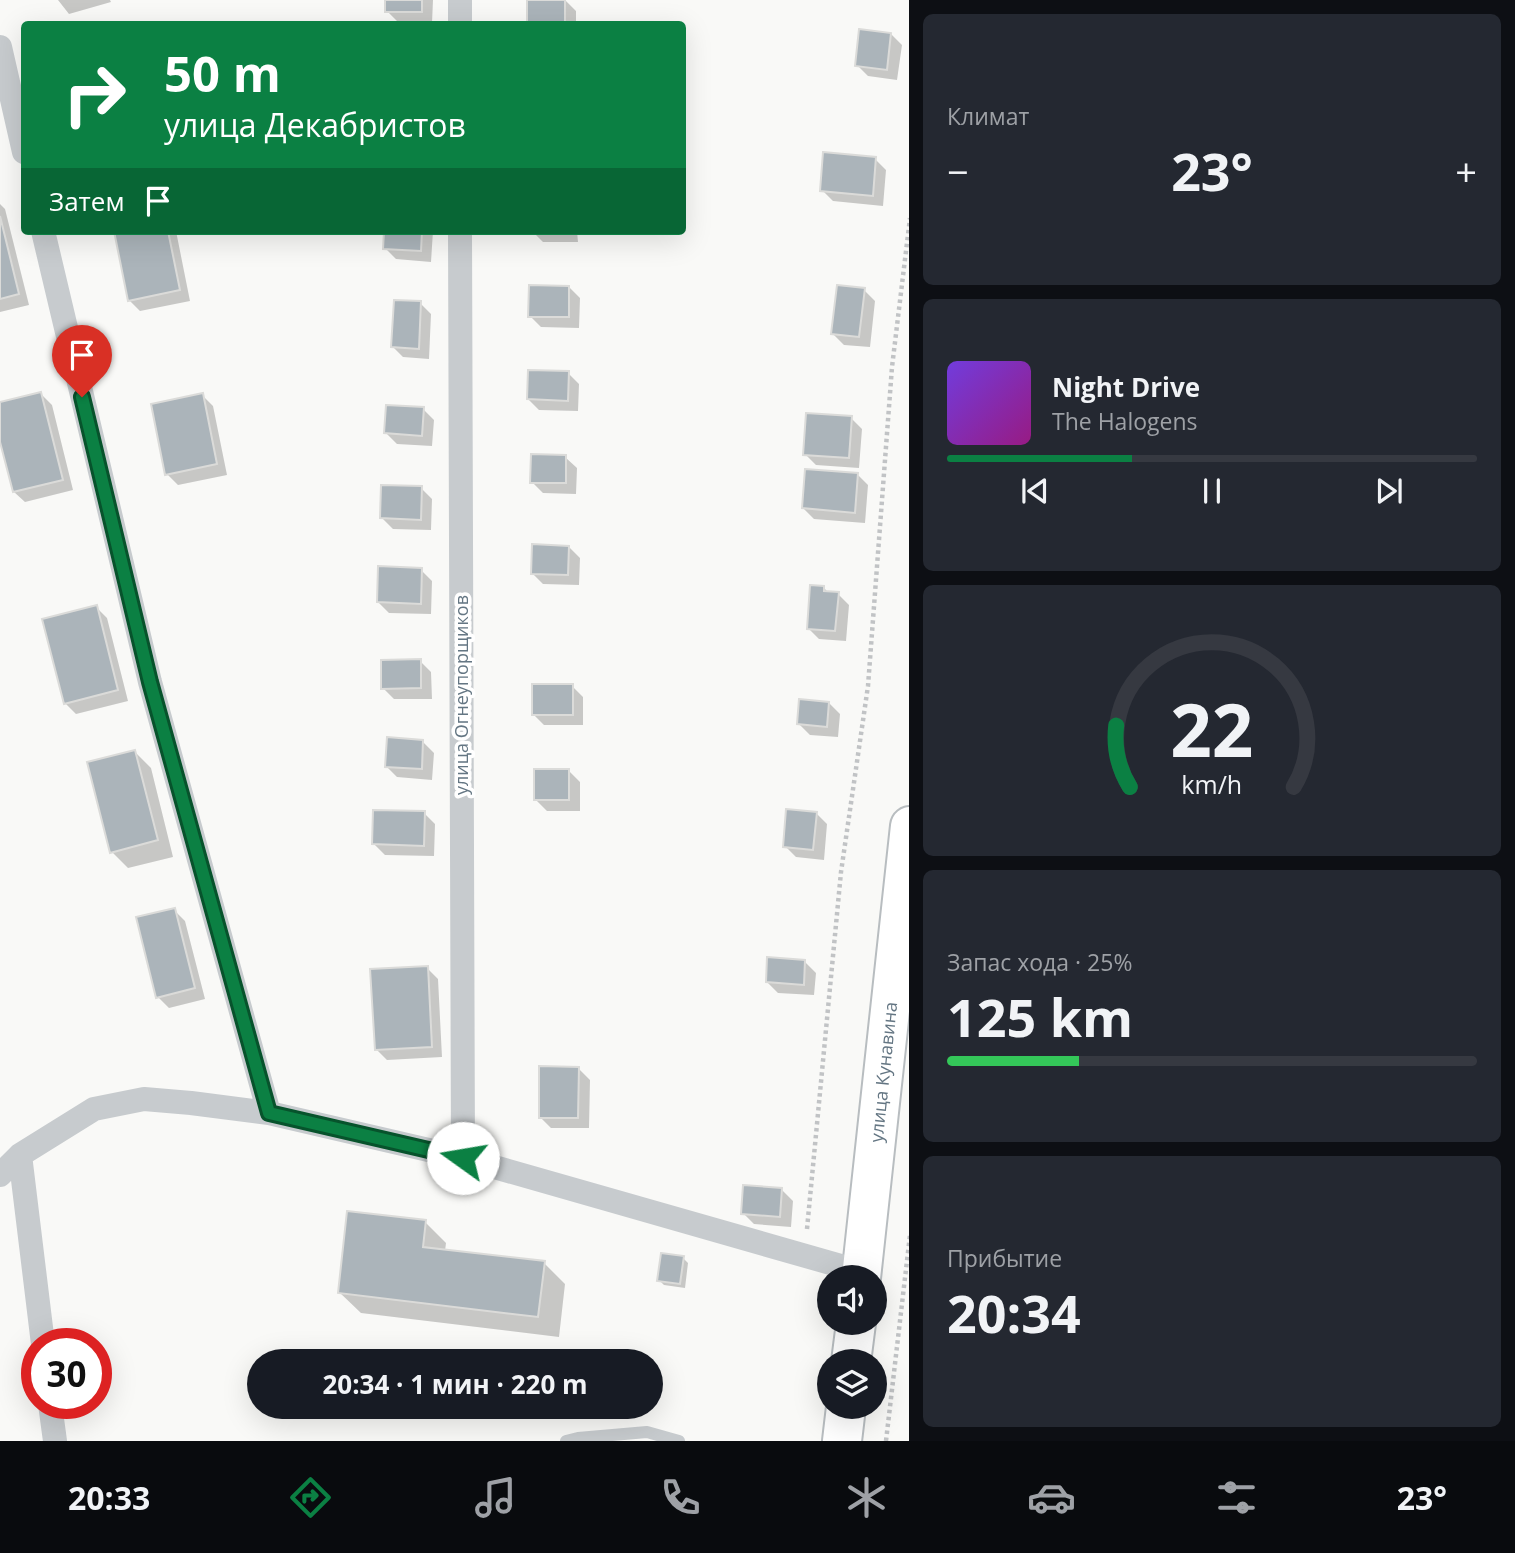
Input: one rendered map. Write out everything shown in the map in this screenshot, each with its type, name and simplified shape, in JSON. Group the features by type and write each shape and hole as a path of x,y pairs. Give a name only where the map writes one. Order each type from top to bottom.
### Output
{"main road":[{"name":"улица Кунавина","path":"862,1265 909,826"},
{"path":"842,1441 845,1419"}],"street":[{"path":"460,0 460,21"},
{"path":"0,47 21,139"},
{"path":"44,235 150,682 269,1113"},
{"name":"улица Огнеупорщиков","path":"460,235 463,1158"},
{"path":"0,1175 20,1155 94,1109 144,1099 269,1113 463,1158 829,1265"},
{"path":"20,1155 41,1328"},
{"path":"52,1419 55,1441"}],"lane":[{"path":"566,1441 647,1433 678,1441"}],"path":[{"path":"803,1257 841,872 868,686 892,367 909,218"},
{"path":"886,1441 909,1235"}],"building":[{"path":"385,0 422,0 422,12 385,12"},
{"path":"527,0 565,0 565,21 527,21"},
{"path":"859,29 891,33 887,70 855,66"},
{"path":"823,152 876,157 873,196 820,191"},
{"path":"0,216 19,294 0,299"},
{"path":"115,235 169,235 180,290 128,301"},
{"path":"384,235 422,235 421,251 383,249"},
{"path":"529,285 569,286 569,317 528,317"},
{"path":"837,285 865,288 859,337 831,334"},
{"path":"394,300 421,301 419,349 391,347"},
{"path":"528,370 569,371 568,401 527,399"},
{"path":"41,392 63,480 13,492 0,442 0,402"},
{"path":"203,393 217,464 165,475 151,404"},
{"path":"386,405 424,407 422,436 384,433"},
{"path":"806,413 852,416 849,458 803,455"},
{"path":"531,454 566,455 566,483 530,483"},
{"path":"805,469 858,473 855,513 802,508"},
{"path":"381,485 422,486 421,520 380,518"},
{"path":"532,544 569,546 568,575 531,574"},
{"path":"378,566 422,568 421,604 377,602"},
{"path":"810,585 824,586 824,591 839,592 835,631 807,629"},
{"path":"97,605 118,690 64,704 42,619"},
{"path":"421,659 421,688 381,689 381,660"},
{"path":"532,684 573,684 573,715 532,715"},
{"path":"799,699 829,702 827,727 797,724"},
{"path":"387,737 423,740 422,769 385,767"},
{"path":"135,750 158,840 110,853 87,762"},
{"path":"534,769 569,769 569,800 534,800"},
{"path":"786,809 817,812 813,850 783,847"},
{"path":"373,810 425,811 424,846 372,844"},
{"path":"175,908 195,988 156,998 136,917"},
{"path":"767,957 805,960 804,985 766,982"},
{"path":"428,966 432,1047 375,1050 370,969"},
{"path":"539,1066 579,1067 578,1118 539,1118"},
{"path":"743,1185 782,1188 780,1217 741,1214"},
{"path":"347,1211 426,1220 423,1247 545,1261 538,1317 338,1293"},
{"path":"661,1253 684,1256 680,1284 657,1281"}],"route":[{"path":"82,397 150,682 269,1113 463,1158"}]}
